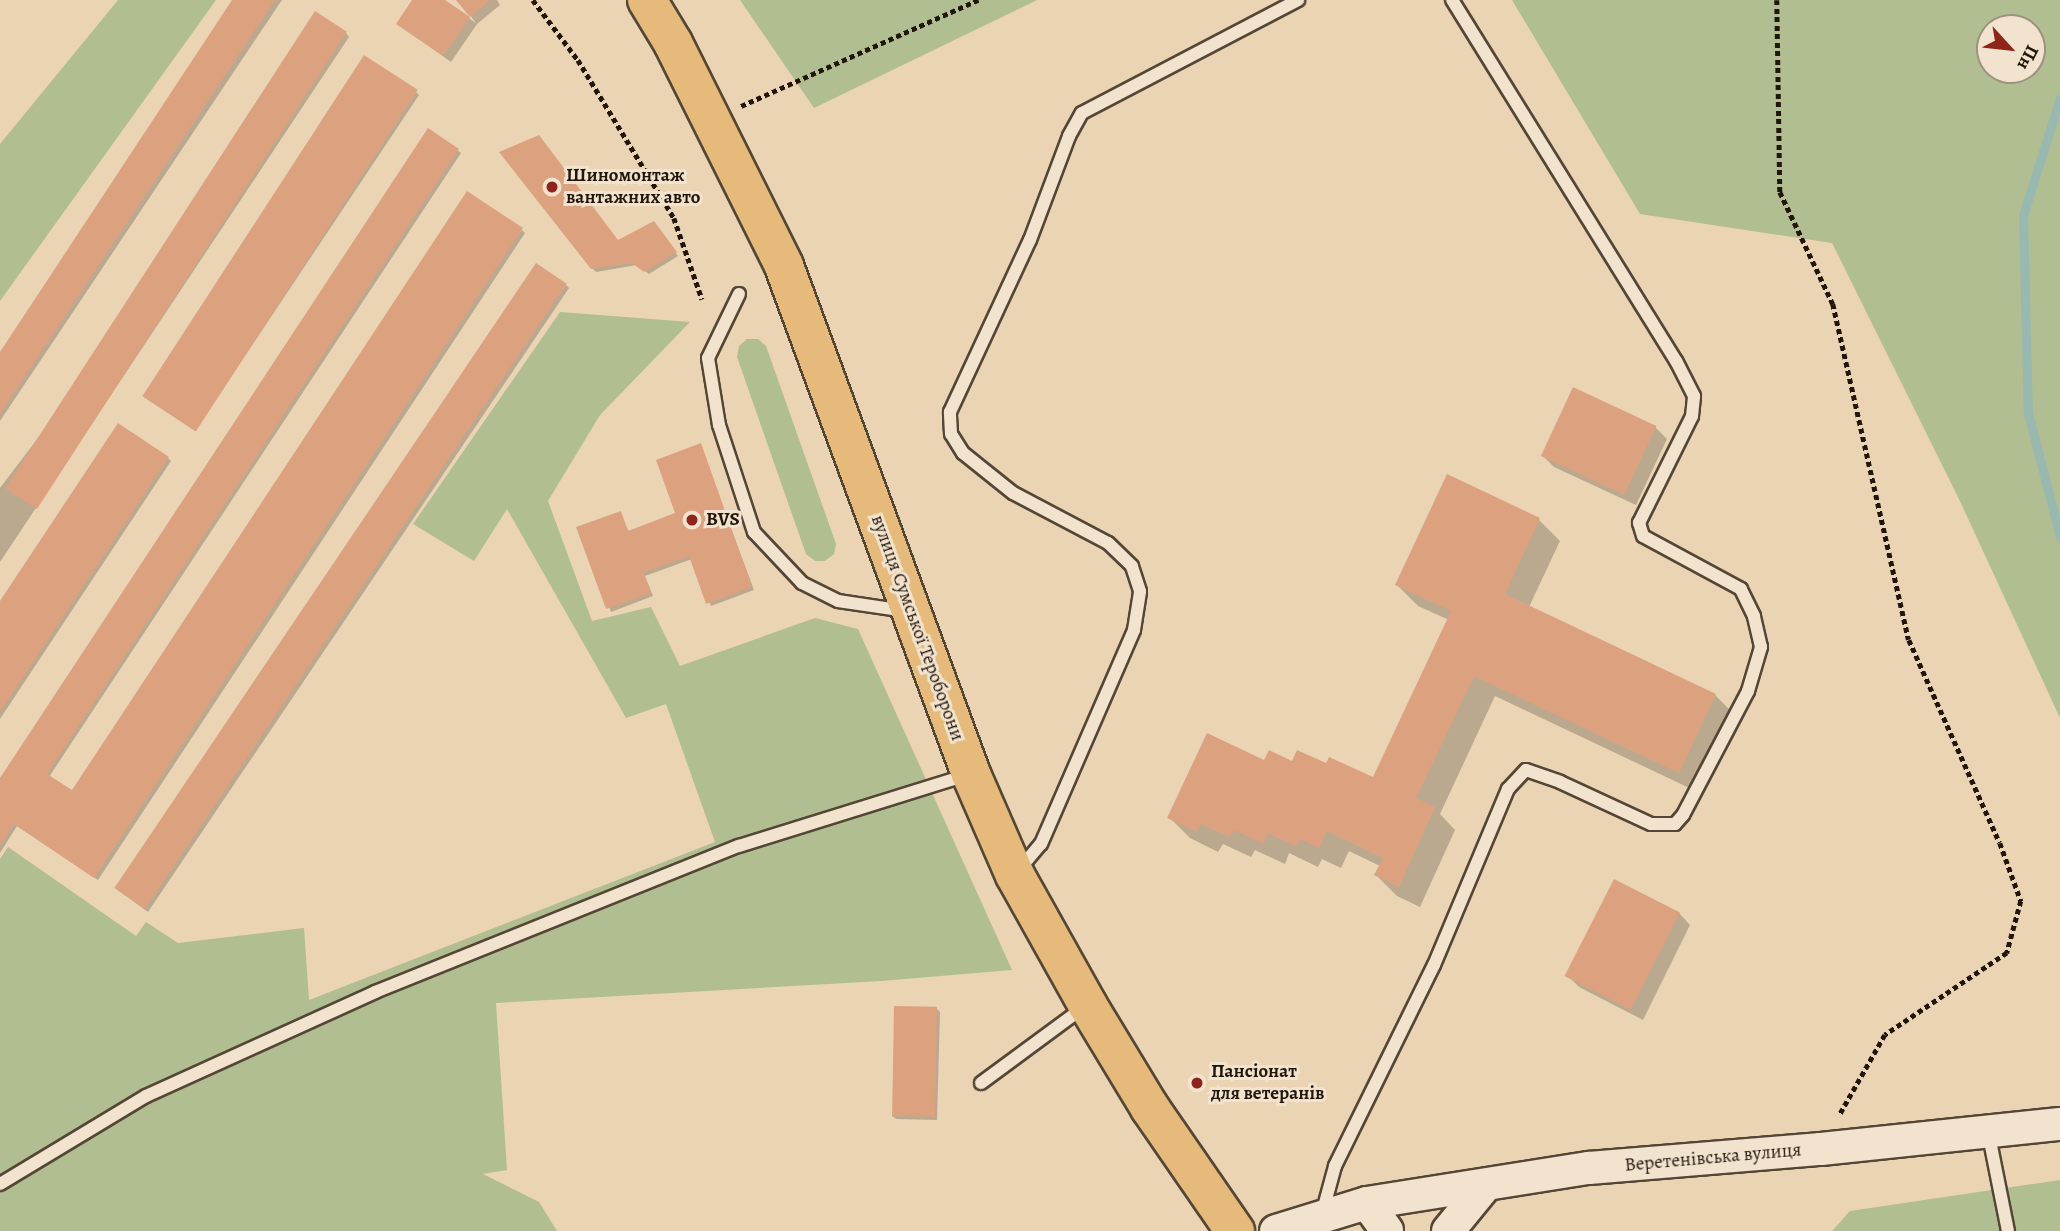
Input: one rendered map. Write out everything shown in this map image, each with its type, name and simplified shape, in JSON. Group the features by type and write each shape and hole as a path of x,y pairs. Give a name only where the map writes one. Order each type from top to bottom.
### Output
{"main road":[{"name":"вулиця Сумської Тероборони","path":"647,0 673,43 784,266 971,774 1015,875 1087,1004 1150,1108 1235,1231"}],"street":[{"name":"Веретенівська вулиця","path":"1276,1231 1322,1214 1367,1203 1589,1168 1821,1149 2060,1124"},
{"path":"1448,1231 1485,1186"},
{"path":"1367,1203 1387,1231"}],"lane":[{"path":"1015,875 1041,844 1133,630 1140,591 1132,566 1108,543 1013,493 963,453 951,434 950,412 1030,240 1069,136 1082,113 1298,0"},
{"path":"1322,1214 1335,1167 1434,965 1508,789 1526,770 1560,782 1651,824 1675,824 1683,815 1748,691 1761,647 1754,616 1741,589 1643,536 1639,523 1692,416 1694,396 1676,361 1452,0"},
{"path":"739,294 708,358 719,425 754,532 802,583 838,601 910,612"},
{"path":"0,1184 146,1096 375,992 739,846 971,774"},
{"path":"981,1083 1087,1004"},
{"path":"1988,1131 2008,1231"}],"path":[{"path":"533,0 578,60 674,218 702,299"},
{"path":"711,119 978,0"},
{"path":"1777,0 1780,192 1832,304 1909,640 2000,843 2021,901 2007,953 1885,1035 1821,1149"}],"green space":[{"path":"118,0 216,0 0,301 0,144"},
{"path":"740,0 1037,0 814,108"},
{"path":"1512,0 2060,0 2060,718 1959,499 1832,243 1640,214"},
{"path":"560,312 690,322 600,415 548,501 592,621 651,607 680,666 815,618 858,629 1012,970 881,981 496,1003 507,1170 483,1174 539,1202 557,1231 0,1231 0,859 8,847 136,936 146,922 178,943 304,928 309,1000 715,842 666,704 626,718 507,509 474,561 413,524"},
{"path":"747,339 758,339 766,346 836,544 834,554 825,561 815,561 806,554 737,357 739,346"},
{"path":"2060,1180 2060,1231 1832,1231 1850,1211"}],"building":[{"path":"232,0 275,0 0,414 0,352"},
{"path":"412,0 445,0 470,17 443,56 396,24"},
{"path":"456,0 490,0 470,17"},
{"path":"315,11 347,32 37,509 5,488"},
{"path":"364,55 418,90 196,431 142,396"},
{"path":"428,128 459,149 47,774 72,790 467,191 523,228 94,878 14,824 0,845 0,778"},
{"name":"Шиномонтаж вантажних авто","path":"539,135 618,240 654,221 677,252 644,272 632,263 591,269 499,152"},
{"path":"536,263 567,284 145,909 114,888"},
{"path":"1573,387 1656,426 1624,495 1541,456"},
{"path":"118,423 169,457 0,712 0,601"},
{"name":"BVS","path":"701,443 752,587 706,604 689,556 643,573 651,593 606,609 576,527 621,511 628,531 675,513 656,460"},
{"path":"1447,474 1540,518 1505,594 1716,694 1679,773 1474,676 1416,798 1435,807 1399,887 1374,875 1383,858 1327,831 1319,848 1300,839 1297,847 1268,833 1263,844 1234,830 1230,837 1201,824 1197,832 1167,818 1207,733 1264,760 1269,750 1292,761 1297,750 1326,763 1329,757 1373,777 1451,611 1395,585"},
{"path":"1614,879 1680,913 1630,1010 1565,976"},
{"path":"894,1006 937,1007 935,1117 892,1116"}],"waterway":[{"path":"2060,98 2023,215 2028,413 2060,537"}],"place":[{"name":"Шиномонтаж вантажних авто","path":"552,187"},
{"name":"BVS","path":"692,520"},
{"name":"Пансіонат для ветеранів","path":"1197,1083"}]}
